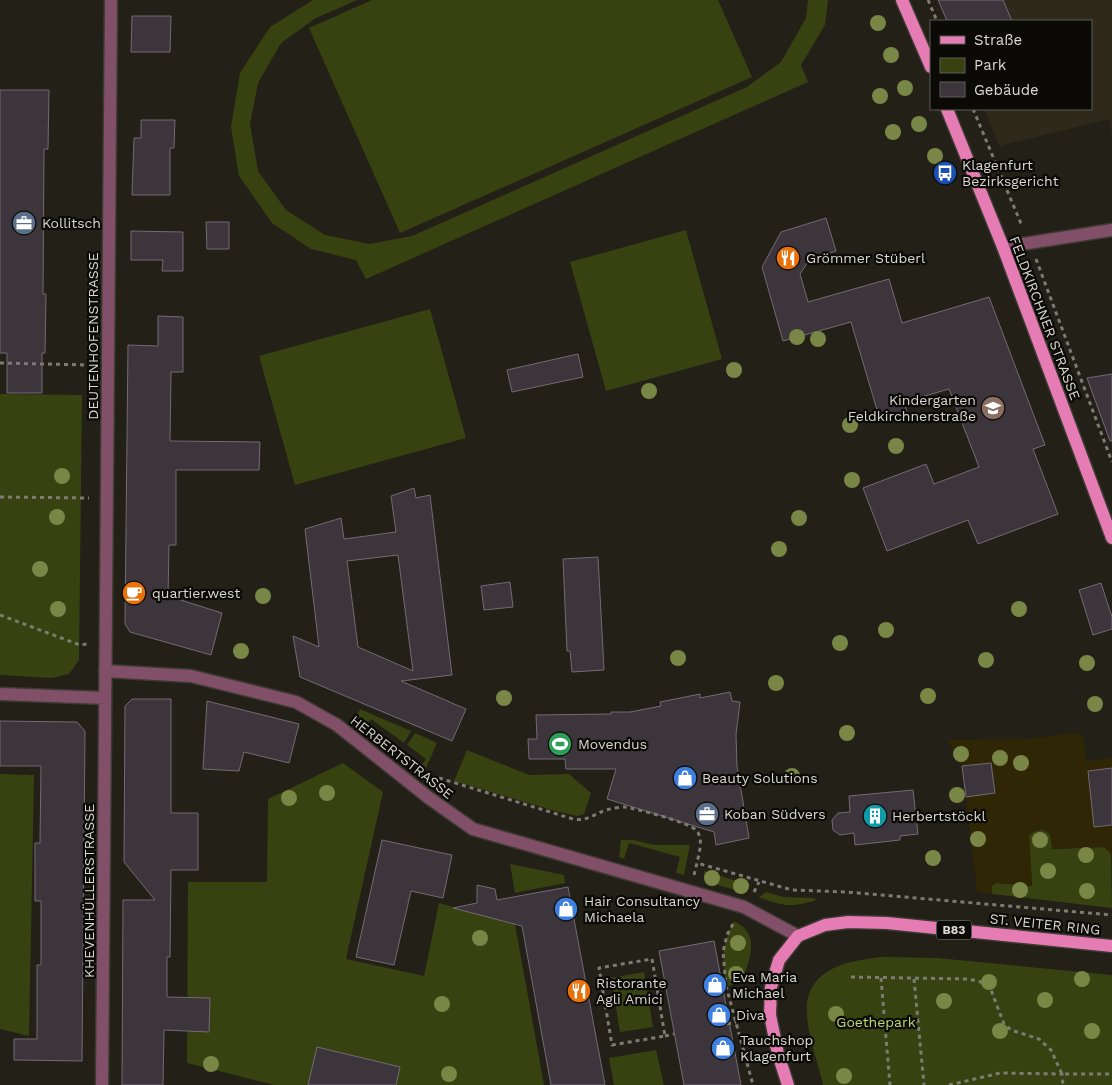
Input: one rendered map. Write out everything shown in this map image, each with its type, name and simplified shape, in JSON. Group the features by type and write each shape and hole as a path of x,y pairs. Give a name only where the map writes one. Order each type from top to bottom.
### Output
{"main road":[{"path":"902,0 930,65"},
{"name":"FELDKIRCHNER STRASSE","path":"947,110 1003,247 1112,538"},
{"name":"ST. VEITER RING","path":"798,936 825,925 848,922 887,923 1112,946"},
{"name":"B83","path":"788,1085 778,1054 770,1015 771,986 779,960 798,936"}],"street":[{"name":"DEUTENHOFENSTRASSE","path":"105,672 111,0"},
{"path":"1003,247 1112,230"},
{"path":"0,694 105,698 105,672"},
{"name":"HERBERTSTRASSE","path":"105,672 191,676 296,702 337,725 429,798 472,829 744,907 798,936"},
{"name":"KHEVENHÜLLERSTRASSE","path":"102,1085 105,698"}],"path":[{"path":"928,0 937,20"},
{"path":"973,110 1029,243 1112,462"},
{"path":"0,363 108,365"},
{"path":"0,497 107,498"},
{"path":"0,615 80,645 106,643"},
{"path":"439,778 573,819 581,820 609,809 624,807 689,825 696,830 701,841 690,891"},
{"path":"697,863 792,890 857,893 1112,915"},
{"path":"753,894 759,882"},
{"path":"735,918 727,935 723,952 726,986 753,1085"},
{"path":"665,1036 652,959 599,968 612,1045 665,1036 674,1034"},
{"path":"851,977 969,979 982,982 991,990 1004,1024 1011,1030 1040,1039 1051,1050 1062,1074 1063,1085"},
{"path":"881,978 890,1085"},
{"path":"914,978 924,1085"},
{"path":"727,1024 736,1022"},
{"path":"949,1085 1000,1073 1112,1074"}],"shaded area":[{"path":"938,0 1112,0 1112,135 1109,119 999,146 984,110 1092,110 1092,20 947,20"}],"green space":[{"path":"313,0 357,0 316,18 281,43 258,83 250,124 258,171 286,210 325,235 369,244 412,236 747,87 781,62 806,18 808,0 828,0 825,25 801,65 808,82 366,279 356,260 311,249 272,223 239,176 231,127 240,73 270,27"},
{"path":"372,0 718,0 752,77 400,233 309,28"},
{"path":"686,230 722,359 606,391 570,262"},
{"path":"430,309 466,438 295,485 259,356"},
{"path":"0,394 82,395 79,660 69,674 52,678 0,675"},
{"path":"360,709 411,731 404,743 371,719 362,731 353,723"},
{"path":"415,733 437,743 421,776 418,775 417,771 426,759 407,745"},
{"path":"467,750 529,775 569,774 591,793 584,814 578,816 559,812 454,781"},
{"path":"343,763 383,792 346,959 424,976 439,903 515,924 544,1085 274,1085 187,1063 188,882 267,882 268,799"},
{"path":"0,774 34,775 29,1036 0,1029"},
{"path":"1045,830 1050,834 1053,849 1104,847 1111,852 1112,908 992,894 992,886 996,883 1032,886 1029,836 1033,831"},
{"path":"621,840 633,840 654,845 690,845 684,875 676,873 680,857 629,843 624,859 619,857"},
{"path":"510,864 564,875 565,883 515,893"},
{"path":"704,871 750,885 745,893 705,881"},
{"path":"766,892 784,897 814,898 816,900 794,905 781,904 759,897"},
{"path":"734,921 743,926 748,933 751,940 751,948 748,965 742,981 727,987 723,961 727,937"},
{"name":"Goethepark","path":"883,957 937,958 1112,975 1112,1085 823,1085 811,1041 807,1014 808,999 813,987 820,977 843,964"},
{"path":"644,972 653,1027 620,1032 611,978"},
{"path":"656,1050 664,1085 614,1085 609,1058"}],"sand":[{"path":"1073,733 1080,735 1084,740 1086,761 1112,758 1112,768 1088,771 1094,827 1112,825 1112,855 1104,847 1052,849 1050,834 1042,830 1036,831 1029,836 1032,886 996,883 992,886 992,894 977,892 966,797 995,793 991,763 962,766 948,740 1027,739"}],"building":[{"path":"938,0 1003,0 1012,20 947,20"},
{"path":"132,16 171,16 170,52 131,52"},
{"path":"0,90 49,90 48,149 44,149 43,294 46,294 45,353 42,353 42,393 7,393 7,353 0,353"},
{"path":"141,120 175,120 174,148 170,148 170,195 132,195 134,138 141,138"},
{"path":"826,218 836,251 809,260 800,274 808,302 889,279 902,323 989,297 1045,445 1033,449 1058,514 978,544 968,520 887,551 863,488 926,464 934,484 979,467 949,389 904,402 907,412 880,420 851,322 783,341 762,267 781,232"},
{"path":"206,222 229,222 229,249 207,249"},
{"path":"131,231 183,232 183,271 162,271 163,260 131,260"},
{"path":"158,316 183,317 183,372 171,372 170,441 260,442 259,470 176,470 176,545 169,545 168,596 222,613 211,655 130,632 125,624 128,345 158,346"},
{"path":"578,354 583,377 512,392 507,370"},
{"path":"1112,374 1112,441 1110,441 1087,378"},
{"path":"414,488 416,498 430,495 452,675 401,681 466,709 452,741 300,677 293,636 319,647 305,529 341,518 344,539 396,532 391,496","holes":["398,555 413,671 358,647 347,561"]},
{"path":"598,557 604,670 572,672 570,651 567,651 563,559"},
{"path":"510,582 513,607 484,610 481,586"},
{"path":"1101,583 1112,617 1112,629 1093,635 1079,590"},
{"path":"730,692 732,701 740,702 736,735 737,766 749,838 716,845 714,832 607,799 616,769 566,769 565,759 529,759 528,739 537,739 536,715 630,712 661,706 660,702 700,694 700,698"},
{"path":"132,699 171,699 171,813 198,813 198,870 171,870 170,957 167,957 167,997 210,998 209,1032 164,1030 163,1085 122,1085 123,900 155,900 124,862 125,706"},
{"path":"207,701 299,724 289,763 244,752 239,771 203,769"},
{"path":"0,721 77,722 85,731 82,1061 14,1060 14,1039 37,1039 37,965 41,965 41,901 35,901 35,843 40,843 41,766 0,766"},
{"path":"991,763 995,793 966,797 962,766"},
{"path":"1112,768 1112,825 1094,827 1088,771"},
{"name":"Herbertstöckl","path":"913,790 918,834 900,836 900,840 855,845 854,833 840,835 833,830 832,820 838,813 850,812 849,796"},
{"path":"382,840 452,855 443,898 411,891 394,965 356,957"},
{"path":"477,885 495,889 497,900 568,887 605,1085 551,1085 522,926 453,908 477,903"},
{"path":"714,941 741,1085 684,1085 659,951"},
{"path":"317,1047 400,1067 396,1085 308,1085"}],"place":[{"name":"Klagenfurt Bezirksgericht","path":"945,173"},
{"name":"Kollitsch","path":"24,223"},
{"name":"Grömmer Stüberl","path":"788,258"},
{"name":"Kindergarten Feldkirchnerstraße","path":"993,408"},
{"name":"quartier.west","path":"134,593"},
{"name":"Movendus","path":"560,744"},
{"name":"Beauty Solutions","path":"685,778"},
{"name":"Koban Südvers","path":"707,814"},
{"name":"Herbertstöckl","path":"875,816"},
{"name":"Hair Consultancy Michaela","path":"566,909"},
{"name":"Eva Maria Michael","path":"715,985"},
{"name":"Ristorante Agli Amici","path":"579,991"},
{"name":"Diva","path":"719,1015"},
{"name":"Tauchshop Klagenfurt","path":"723,1048"}]}
